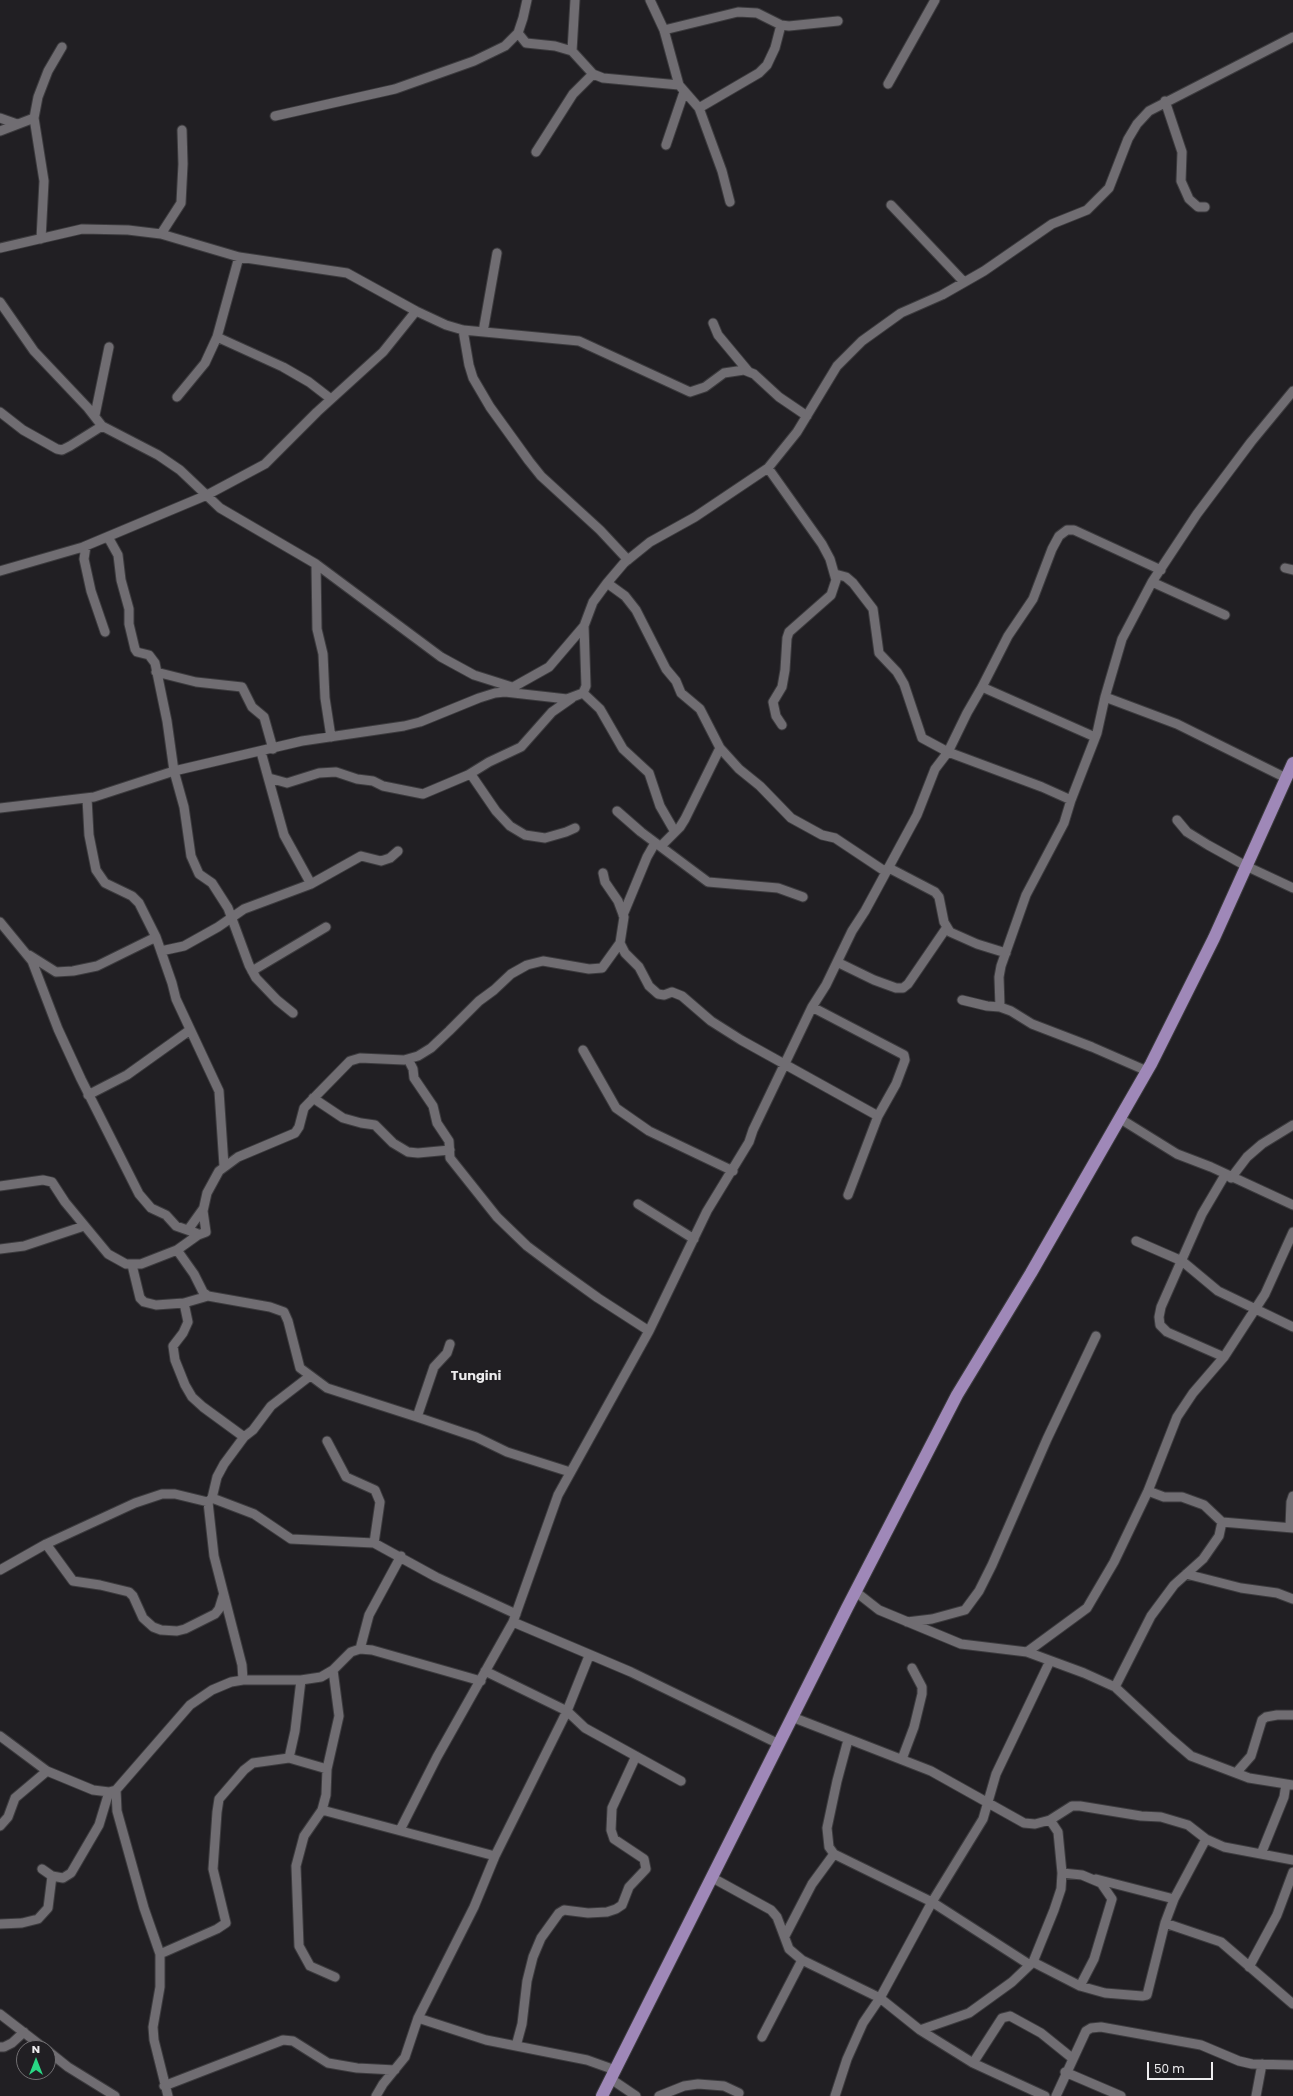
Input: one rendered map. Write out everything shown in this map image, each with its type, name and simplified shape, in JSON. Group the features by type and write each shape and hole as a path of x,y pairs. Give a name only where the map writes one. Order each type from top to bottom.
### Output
{"main road":[{"path":"602,2096 792,1717 957,1395 1031,1273 1146,1071 1211,944 1293,763"}],"street":[{"path":"275,116 395,89 474,61 505,46 518,33 527,0"},
{"path":"572,51 575,0"},
{"path":"650,0 664,30 682,89 699,108 722,171 730,202"},
{"path":"888,84 935,0"},
{"path":"664,30 704,19 743,12 757,13 780,25 789,26 838,20"},
{"path":"699,108 759,73 767,65 775,48 780,25"},
{"path":"518,33 526,43 555,46 572,51 593,74 613,80 682,89"},
{"path":"0,808 87,798 110,793 174,770 332,737 409,725 479,698 508,690 548,667 584,626 593,602 607,583 628,560 650,542 695,517 768,468 785,449 837,366 862,341 901,313 942,296 1052,224 1087,210 1099,200 1109,188 1120,156 1136,124 1149,111 1293,37"},
{"path":"41,239 44,181 34,118 38,97 48,70 62,47"},
{"path":"536,152 573,94 593,74"},
{"path":"666,145 682,89"},
{"path":"1166,101 1182,152 1181,181 1189,199 1198,207 1205,207"},
{"path":"0,118 17,124"},
{"path":"0,131 34,118"},
{"path":"161,234 181,203 183,164 182,130"},
{"path":"891,205 964,282"},
{"path":"0,248 82,229 128,230 161,234 239,257 347,273 416,311 446,325 463,330 579,341 690,392 705,386 724,373 744,370 748,371 754,374 779,397 807,416"},
{"path":"483,332 497,252"},
{"path":"177,397 205,363 217,337 239,257"},
{"path":"0,302 34,351 95,415 102,426 158,455 180,470 220,508 316,564 441,657 508,690 555,698 572,698"},
{"path":"0,571 86,546 207,495 265,464 331,399 383,352 416,311"},
{"path":"713,323 718,335 748,371"},
{"path":"463,330 469,365 474,378 490,407 524,455 541,476 600,530 628,560"},
{"path":"217,337 283,367 309,382 331,399"},
{"path":"95,415 109,347"},
{"path":"1000,1007 999,977 1006,953 1026,895 1064,823 1071,800 1100,726 1105,697 1122,639 1152,582 1197,514 1251,442 1293,391"},
{"path":"0,412 23,430 57,449 62,450 102,426"},
{"path":"768,468 822,544 830,558 836,580 831,596 789,632 787,638 785,670 782,687 773,702 774,711 782,725"},
{"path":"400,1830 437,1757 515,1618 558,1495 649,1330 708,1211 749,1142 753,1130 812,1007 826,985 852,931 888,870 917,815 934,769 948,752 967,712 982,687 1008,636 1033,599 1052,549 1059,536 1064,531 1074,530 1161,570"},
{"path":"108,537 118,556 121,580 129,608 129,624 135,649 137,652 151,657 156,672 174,770 184,807 191,856 199,874 218,892 233,917 252,971 267,990 293,1013"},
{"path":"86,546 84,559 90,591 105,632"},
{"path":"70,551 84,559"},
{"path":"316,564 317,628 323,654 325,698 332,737"},
{"path":"835,574 846,577 873,609 879,653 897,672 904,684 920,736 948,752 1042,787 1071,800"},
{"path":"1152,582 1225,615"},
{"path":"607,583 625,596 636,610 666,669 676,681 681,693 700,709 720,748 791,818 822,835 835,838 888,870 935,892 947,927 957,936 1006,953"},
{"path":"269,778 287,782 319,772 336,772 357,779 372,781 383,786 423,794 468,775 489,762 521,747 552,712 572,698 583,693 586,686 584,626"},
{"path":"156,672 196,682 242,687 252,707 264,717 273,749"},
{"path":"982,687 1095,737"},
{"path":"583,693 600,709 623,749 648,773 653,782 658,802 675,832"},
{"path":"1105,697 1177,724 1286,778"},
{"path":"0,1186 43,1180 52,1182 84,1226 108,1254 120,1262 132,1265 141,1264 177,1250 198,1235 206,1232 203,1209 207,1193 214,1177 224,1166 244,1154 295,1133 300,1127 304,1108 348,1062 353,1059 408,1059 431,1048 479,1001 512,974 526,965 543,962 600,969 620,943 623,915 658,844 675,832 685,819 720,748"},
{"path":"261,752 284,835 311,884"},
{"path":"468,775 472,776 496,811 510,826 525,835 545,838 575,828"},
{"path":"87,798 89,835 96,870 105,883 136,899 156,937 176,999 220,1095 224,1166"},
{"path":"617,811 696,874 710,883 778,888 803,897"},
{"path":"1177,820 1187,832 1246,866 1293,888"},
{"path":"161,951 184,946 244,909 311,884 361,856 381,861 390,858 398,851"},
{"path":"603,873 605,882 618,901 623,915"},
{"path":"0,922 32,961 58,1029 88,1095 139,1194 151,1208 164,1214 176,1226 198,1235"},
{"path":"252,971 326,926"},
{"path":"837,962 874,980 896,988 903,988 908,984 947,927"},
{"path":"26,953 52,970 66,972 97,966 156,937"},
{"path":"620,943 625,953 639,967 649,986 656,992 664,995 672,992 676,993 725,1030 878,1116"},
{"path":"962,1000 987,1006 1000,1007 1011,1011 1046,1031 1092,1047 1146,1071"},
{"path":"812,1007 904,1055 905,1060 896,1084 878,1116 848,1195"},
{"path":"88,1095 128,1075 190,1030"},
{"path":"583,1050 616,1108 649,1131 733,1171"},
{"path":"408,1059 413,1069 414,1078 433,1106 437,1123 449,1141 450,1158 473,1189 513,1234 598,1298 649,1330"},
{"path":"313,1098 343,1118 375,1125 393,1143 408,1152 418,1153 450,1150"},
{"path":"1119,1118 1168,1150 1290,1201"},
{"path":"1224,1357 1167,1332 1160,1326 1159,1317 1161,1307 1202,1214 1228,1176 1262,1144 1293,1125"},
{"path":"638,1204 694,1239"},
{"path":"188,1230 203,1209"},
{"path":"0,1249 24,1246 84,1226"},
{"path":"1027,1652 1087,1608 1114,1562 1148,1491 1177,1417 1193,1393 1224,1357 1265,1294 1293,1232"},
{"path":"1136,1241 1182,1261 1218,1291 1293,1327"},
{"path":"177,1250 194,1274 203,1292 208,1296"},
{"path":"132,1265 142,1301 156,1305 184,1303 208,1296 270,1307 284,1312 288,1321 298,1365 302,1371 336,1391 417,1416 476,1437 506,1452 570,1472"},
{"path":"184,1303 188,1322 183,1333 173,1346 175,1360 185,1386 203,1407 244,1437"},
{"path":"906,1622 932,1619 964,1610 979,1591 992,1565 1047,1439 1096,1336"},
{"path":"417,1416 434,1367 447,1353 450,1344"},
{"path":"243,1680 242,1665 223,1596 214,1556 210,1500 224,1464 244,1437 253,1430 271,1406 310,1376"},
{"path":"327,1442 346,1477 375,1490 380,1502 374,1542"},
{"path":"1148,1491 1164,1497 1182,1497 1204,1505 1222,1522 1291,1527 1291,1502 1293,1496"},
{"path":"0,1570 46,1544 135,1502 162,1494 175,1494 210,1500 254,1514 291,1539 374,1542 436,1577 589,1656 631,1672 779,1744"},
{"path":"1115,1687 1151,1616 1174,1585 1203,1559 1218,1536 1222,1522"},
{"path":"46,1544 73,1581 100,1585 129,1592 133,1596 143,1618 153,1627 161,1630 178,1631 185,1629 215,1614 220,1608 223,1596"},
{"path":"360,1649 369,1615 401,1556"},
{"path":"1186,1574 1236,1587 1277,1593 1293,1599"},
{"path":"856,1592 880,1610 961,1644 1027,1652 1084,1673 1115,1687 1191,1756 1249,1778 1290,1785 1261,1854"},
{"path":"42,1869 52,1876 63,1878 71,1873 99,1825 112,1791 190,1705 212,1690 243,1680 301,1680 321,1677 332,1670 351,1652 360,1649 372,1650 481,1681"},
{"path":"376,2096 383,2084 405,2057 418,2018 474,1907 495,1856 567,1711 589,1656"},
{"path":"835,2096 847,2059 863,2023 880,1998 932,1902 983,1819 996,1774 1050,1661"},
{"path":"902,1759 914,1727 922,1694 922,1687 912,1668"},
{"path":"332,1670 340,1716 327,1769 326,1795 322,1810 304,1836 296,1866 299,1946 310,1966 335,1977"},
{"path":"485,1671 567,1711 585,1728 681,1781"},
{"path":"289,1758 295,1732 301,1680"},
{"path":"1236,1773 1251,1756 1262,1720 1266,1716 1293,1715"},
{"path":"792,1717 931,1771 1024,1822 1035,1824 1050,1820 1072,1806 1141,1816 1161,1817 1188,1825 1206,1839 1224,1847 1293,1860"},
{"path":"0,1736 47,1771 93,1790 112,1791"},
{"path":"848,1740 827,1828 830,1847 834,1854 932,1902 1032,1964 1080,1986 1105,1993 1142,1996 1147,1994 1165,1923 1174,1899 1206,1839"},
{"path":"516,2046 522,2024 527,1981 533,1957 541,1938 559,1913 564,1910 588,1913 607,1912 616,1909 622,1905 628,1887 646,1869 644,1859 614,1839 611,1830 612,1808 636,1756"},
{"path":"160,1954 218,1929 226,1923 213,1869 217,1812 219,1799 244,1770 253,1763 289,1758 327,1769"},
{"path":"0,1826 8,1817 15,1798 47,1771"},
{"path":"112,1791 144,1908 160,1954 160,1987 153,2027 164,2086 168,2096"},
{"path":"322,1810 495,1856"},
{"path":"920,2030 969,2012 1012,1982 1032,1964 1054,1910 1061,1888 1062,1873 1058,1832 1050,1820"},
{"path":"785,1936 812,1884 834,1854"},
{"path":"1249,1967 1277,1915 1293,1872"},
{"path":"1062,1873 1082,1875 1174,1899"},
{"path":"1080,1986 1094,1959 1112,1898 1101,1883 1082,1875"},
{"path":"0,1924 22,1923 38,1919 48,1908 52,1876"},
{"path":"711,1877 771,1910 778,1917 789,1949 802,1960 880,1998 920,2030 973,2063 1045,2096"},
{"path":"1165,1923 1220,1942 1293,2004"},
{"path":"762,2037 802,1960"},
{"path":"0,2014 34,2040"},
{"path":"973,2063 1002,2018 1010,2016 1041,2033 1072,2058"},
{"path":"418,2018 486,2040 587,2060 613,2074 636,2096"},
{"path":"1056,2096 1072,2058 1086,2031 1091,2028 1101,2027 1201,2045 1239,2061 1262,2064 1293,2065"},
{"path":"0,2047 4,2047 12,2043 24,2032"},
{"path":"164,2086 283,2040 293,2041 328,2063 357,2068 395,2070"},
{"path":"56,2057 68,2067 115,2096"},
{"path":"1256,2096 1262,2064"},
{"path":"1065,2072 1121,2096"},
{"path":"658,2096 684,2086 706,2084 724,2086 739,2093"}],"district":[{"name":"Tungini","path":"476,1377"}]}
